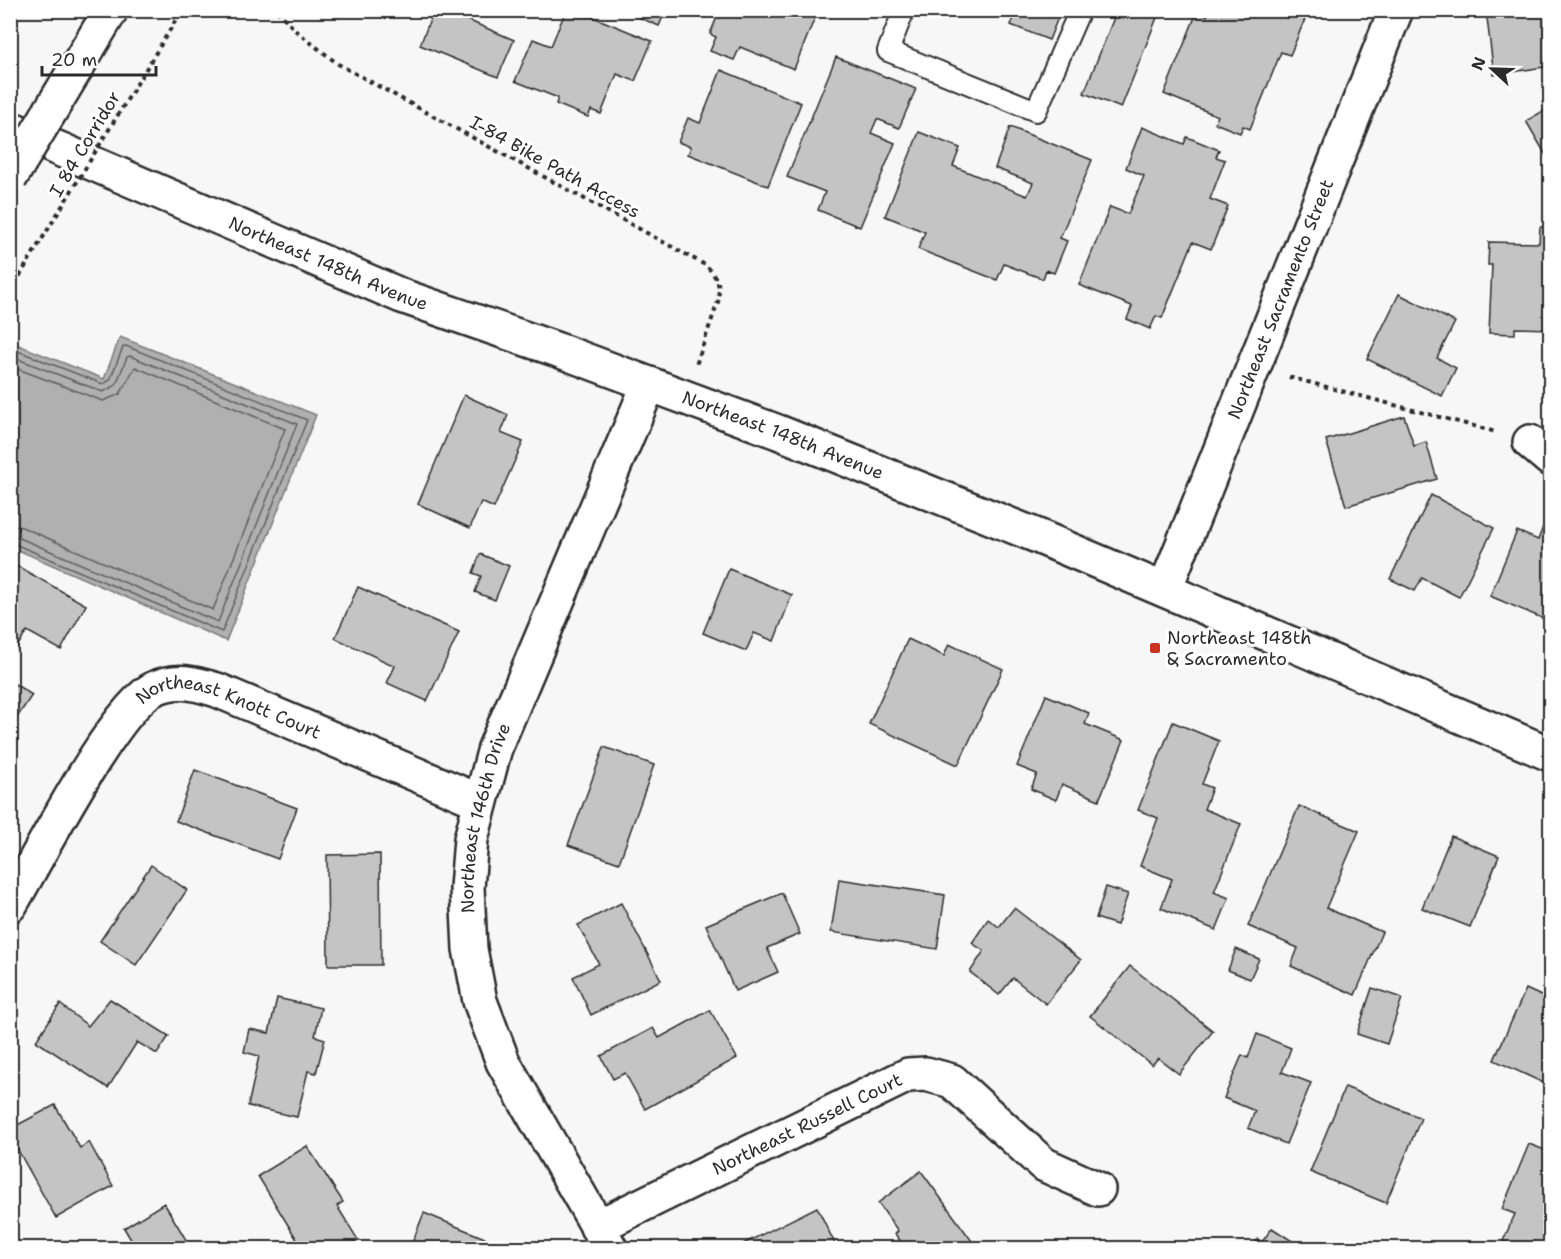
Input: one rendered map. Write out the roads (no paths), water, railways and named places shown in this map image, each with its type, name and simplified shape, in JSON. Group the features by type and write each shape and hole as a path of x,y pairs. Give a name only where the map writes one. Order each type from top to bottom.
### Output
{"main road":[{"path":"10,178 111,10"},
{"name":"Northeast Sacramento Street","path":"1165,589 1396,10"},
{"name":"Northeast 148th Avenue","path":"10,128 402,296 683,396 799,440 1165,589 1551,754"},
{"name":"Northeast 146th Drive","path":"603,1238 502,1062 480,1001 470,949 467,888 471,839 479,801 495,748 649,384"},
{"name":"Northeast Knott Court","path":"10,905 104,745 130,707 154,688 183,680 217,690 479,801"},
{"name":"Northeast Russell Court","path":"603,1238 908,1075 926,1074 952,1081 1042,1164 1098,1189"}],"lane":[{"path":"904,10 888,51 1036,111 1080,10"}],"water":[{"path":"120,337 316,415 226,641 11,547 11,342 104,379"}],"place":[{"name":"Northeast 148th & Sacramento","path":"1155,648"}]}
